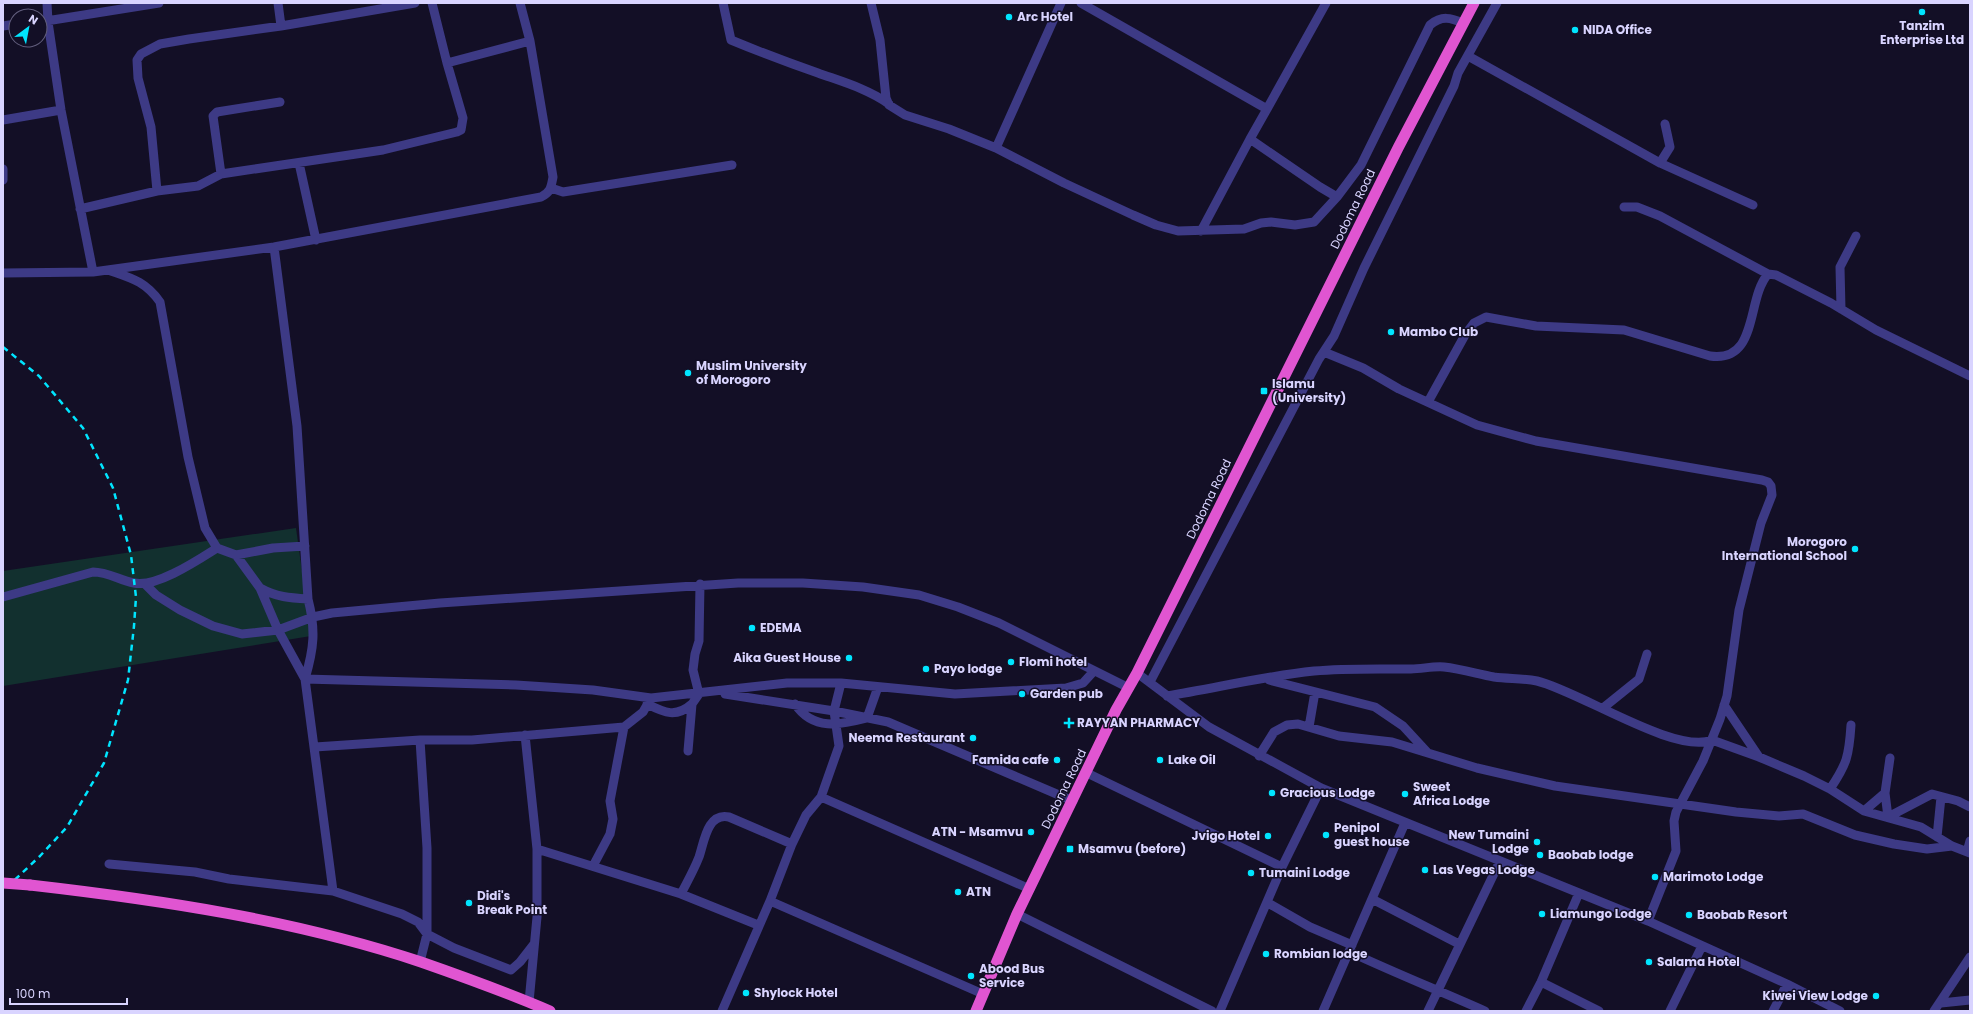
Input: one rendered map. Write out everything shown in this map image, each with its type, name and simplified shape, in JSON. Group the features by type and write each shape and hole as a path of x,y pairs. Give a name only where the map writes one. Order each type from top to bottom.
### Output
{"highway":[{"name":"Dodoma Road","path":"976,1011 1017,914 1087,773 1116,710 1137,673 1398,148 1474,3"},
{"path":"3,884 30,885 165,903 278,924 363,945 420,962 550,1011"}],"street":[{"path":"48,21 159,3"},
{"path":"278,3 281,26"},
{"path":"157,191 151,127 138,78 137,60 141,54 160,44 175,41 281,26 415,3"},
{"path":"80,209 157,191 198,186 221,174 383,150 461,130 462,118 432,3"},
{"path":"3,272 93,272 274,247 541,196 548,193 551,188 553,177 530,42 520,3"},
{"path":"723,3 731,40 771,57 860,88 878,96 905,115 948,129 996,148 1064,183 1156,225 1178,231 1244,228 1260,223 1271,222 1295,225 1314,222 1337,196 1361,165 1430,24 1437,19 1450,18 1464,23"},
{"path":"871,3 880,40 886,98 889,104"},
{"path":"996,148 1061,3"},
{"path":"1081,3 1267,109"},
{"path":"1201,231 1250,139 1326,3"},
{"path":"1150,682 1324,352 1334,336 1364,268 1454,86 1458,73 1497,3"},
{"path":"447,63 530,42"},
{"path":"48,43 93,272"},
{"path":"1468,56 1660,163 1753,205"},
{"path":"221,174 213,116 217,112 280,102"},
{"path":"3,120 61,110"},
{"path":"1660,163 1670,147 1665,124"},
{"path":"1250,139 1320,187 1337,196"},
{"path":"299,163 316,240"},
{"path":"551,188 563,192 732,165"},
{"path":"3,169 3,180"},
{"path":"1624,207 1637,207 1660,216 1768,274 1776,275 1841,309 1876,330 1970,376"},
{"path":"1841,309 1840,267 1856,236"},
{"path":"274,247 297,426 308,599 313,617 313,651 305,679"},
{"path":"107,270 140,281 152,291 160,302 188,457 206,528 217,548 236,555 273,548 305,546"},
{"path":"1428,402 1465,335 1474,323 1486,317 1536,326 1624,330 1710,356 1721,358 1729,356 1742,345 1748,333 1756,299 1763,280 1768,274"},
{"path":"1324,352 1363,368 1399,389 1477,424 1536,441 1768,482 1771,486 1772,495 1761,523 1739,610 1724,705 1701,766 1679,805 1674,821 1676,851 1648,921"},
{"path":"3,597 92,572 104,572 130,582 145,584 183,569 217,548"},
{"path":"236,555 260,588 278,630 305,679 333,891"},
{"path":"145,584 156,595 165,601 213,626 242,634 278,630 313,617 332,613 440,602 700,584 803,583 864,588 919,595 958,607 999,623 1129,688"},
{"path":"649,701 667,713 684,711 692,704 699,694 693,670 695,654 699,641 700,584"},
{"path":"260,588 272,595 308,599"},
{"path":"1603,708 1639,680 1647,654"},
{"path":"1168,696 1264,678 1313,671 1442,666 1495,677 1541,682 1558,687 1640,726 1686,742 1705,743 1712,740 1759,757 1830,789 1864,811 1921,827 1952,846 1969,853 1970,841"},
{"path":"305,679 516,685 593,690 649,701 787,683 841,683 955,694 1066,688 1082,683 1094,671"},
{"path":"1137,673 1209,727 1259,756 1321,788 1648,921 1787,984 1840,1011"},
{"path":"1264,678 1375,707 1404,726 1429,754"},
{"path":"722,1011 758,925 770,901 792,844 806,815 821,797 838,746 834,711 841,683"},
{"path":"867,718 878,687"},
{"path":"713,692 795,704 888,722 1072,801"},
{"path":"1309,727 1315,692"},
{"path":"315,747 420,740 472,740 525,735 576,733 624,727 643,712 649,701"},
{"path":"688,752 692,704"},
{"path":"795,704 800,712 814,720 836,725 867,718"},
{"path":"1724,705 1759,757"},
{"path":"1259,756 1274,732 1287,725 1298,724 1339,736 1392,742 1429,754 1536,782 1679,805 1779,816 1803,814 1855,835 1894,844 1926,849 1952,846"},
{"path":"1830,789 1841,773 1849,754 1851,725"},
{"path":"593,866 610,834 613,819 610,801 624,727"},
{"path":"525,735 537,849 536,917 529,1002"},
{"path":"420,740 427,848 427,934 420,962"},
{"path":"1888,817 1885,793 1890,758"},
{"path":"1087,773 1282,867"},
{"path":"1220,1011 1268,903 1282,867 1321,788"},
{"path":"1864,811 1885,793"},
{"path":"1888,817 1932,794 1958,801 1970,807"},
{"path":"821,797 1030,889"},
{"path":"1937,836 1941,797"},
{"path":"681,894 699,856 703,836 716,818 725,816 729,817 792,844"},
{"path":"1323,1011 1405,823"},
{"path":"537,849 681,894 758,925"},
{"path":"1428,1011 1500,861"},
{"path":"109,864 195,872 229,879 333,891 402,914 418,922 427,934 454,948 511,970 520,962 534,944"},
{"path":"1526,1011 1541,982 1579,893"},
{"path":"1372,899 1459,944"},
{"path":"770,901 983,994"},
{"path":"1268,903 1402,976 1439,990 1485,1011"},
{"path":"1017,914 1212,1011"},
{"path":"1670,1011 1702,946"},
{"path":"1934,1011 1941,1003 1970,957"},
{"path":"1541,982 1599,1011"},
{"path":"1773,1011 1787,984"},
{"path":"1941,1003 1970,1000"}],"green space":[{"path":"296,528 311,636 3,686 3,571"}],"railway":[{"path":"3,347 39,376 83,428 113,488 131,555 136,597 128,680 104,763 67,827 40,856 3,891"}],"place":[{"name":"Tanzim Enterprise Ltd","path":"1922,12"},
{"name":"Arc Hotel","path":"1009,17"},
{"name":"NIDA Office","path":"1575,30"},
{"name":"Mambo Club","path":"1391,332"},
{"name":"Muslim University of Morogoro","path":"688,373"},
{"name":"Islamu (University)","path":"1264,391"},
{"name":"Morogoro International School","path":"1855,549"},
{"name":"EDEMA","path":"752,628"},
{"name":"Aika Guest House","path":"849,658"},
{"name":"Flomi hotel","path":"1011,662"},
{"name":"Payo lodge","path":"926,669"},
{"name":"Garden pub","path":"1022,694"},
{"name":"RAYYAN PHARMACY","path":"1069,723"},
{"name":"Neema Restaurant","path":"973,738"},
{"name":"Famida cafe","path":"1057,760"},
{"name":"Lake Oil","path":"1160,760"},
{"name":"Gracious Lodge","path":"1272,793"},
{"name":"Sweet Africa Lodge","path":"1405,794"},
{"name":"ATN - Msamvu","path":"1031,832"},
{"name":"Penipol guest house","path":"1326,835"},
{"name":"Jvigo Hotel","path":"1268,836"},
{"name":"New Tumaini Lodge","path":"1537,842"},
{"name":"Msamvu (before)","path":"1070,849"},
{"name":"Baobab lodge","path":"1540,855"},
{"name":"Las Vegas Lodge","path":"1425,870"},
{"name":"Tumaini Lodge","path":"1251,873"},
{"name":"Marimoto Lodge","path":"1655,877"},
{"name":"ATN","path":"958,892"},
{"name":"Didi's Break Point","path":"469,903"},
{"name":"Liamungo Lodge","path":"1542,914"},
{"name":"Baobab Resort","path":"1689,915"},
{"name":"Rombian lodge","path":"1266,954"},
{"name":"Salama Hotel","path":"1649,962"},
{"name":"Abood Bus Service","path":"971,976"},
{"name":"Shylock Hotel","path":"746,993"},
{"name":"Kiwei View Lodge","path":"1876,996"}]}
